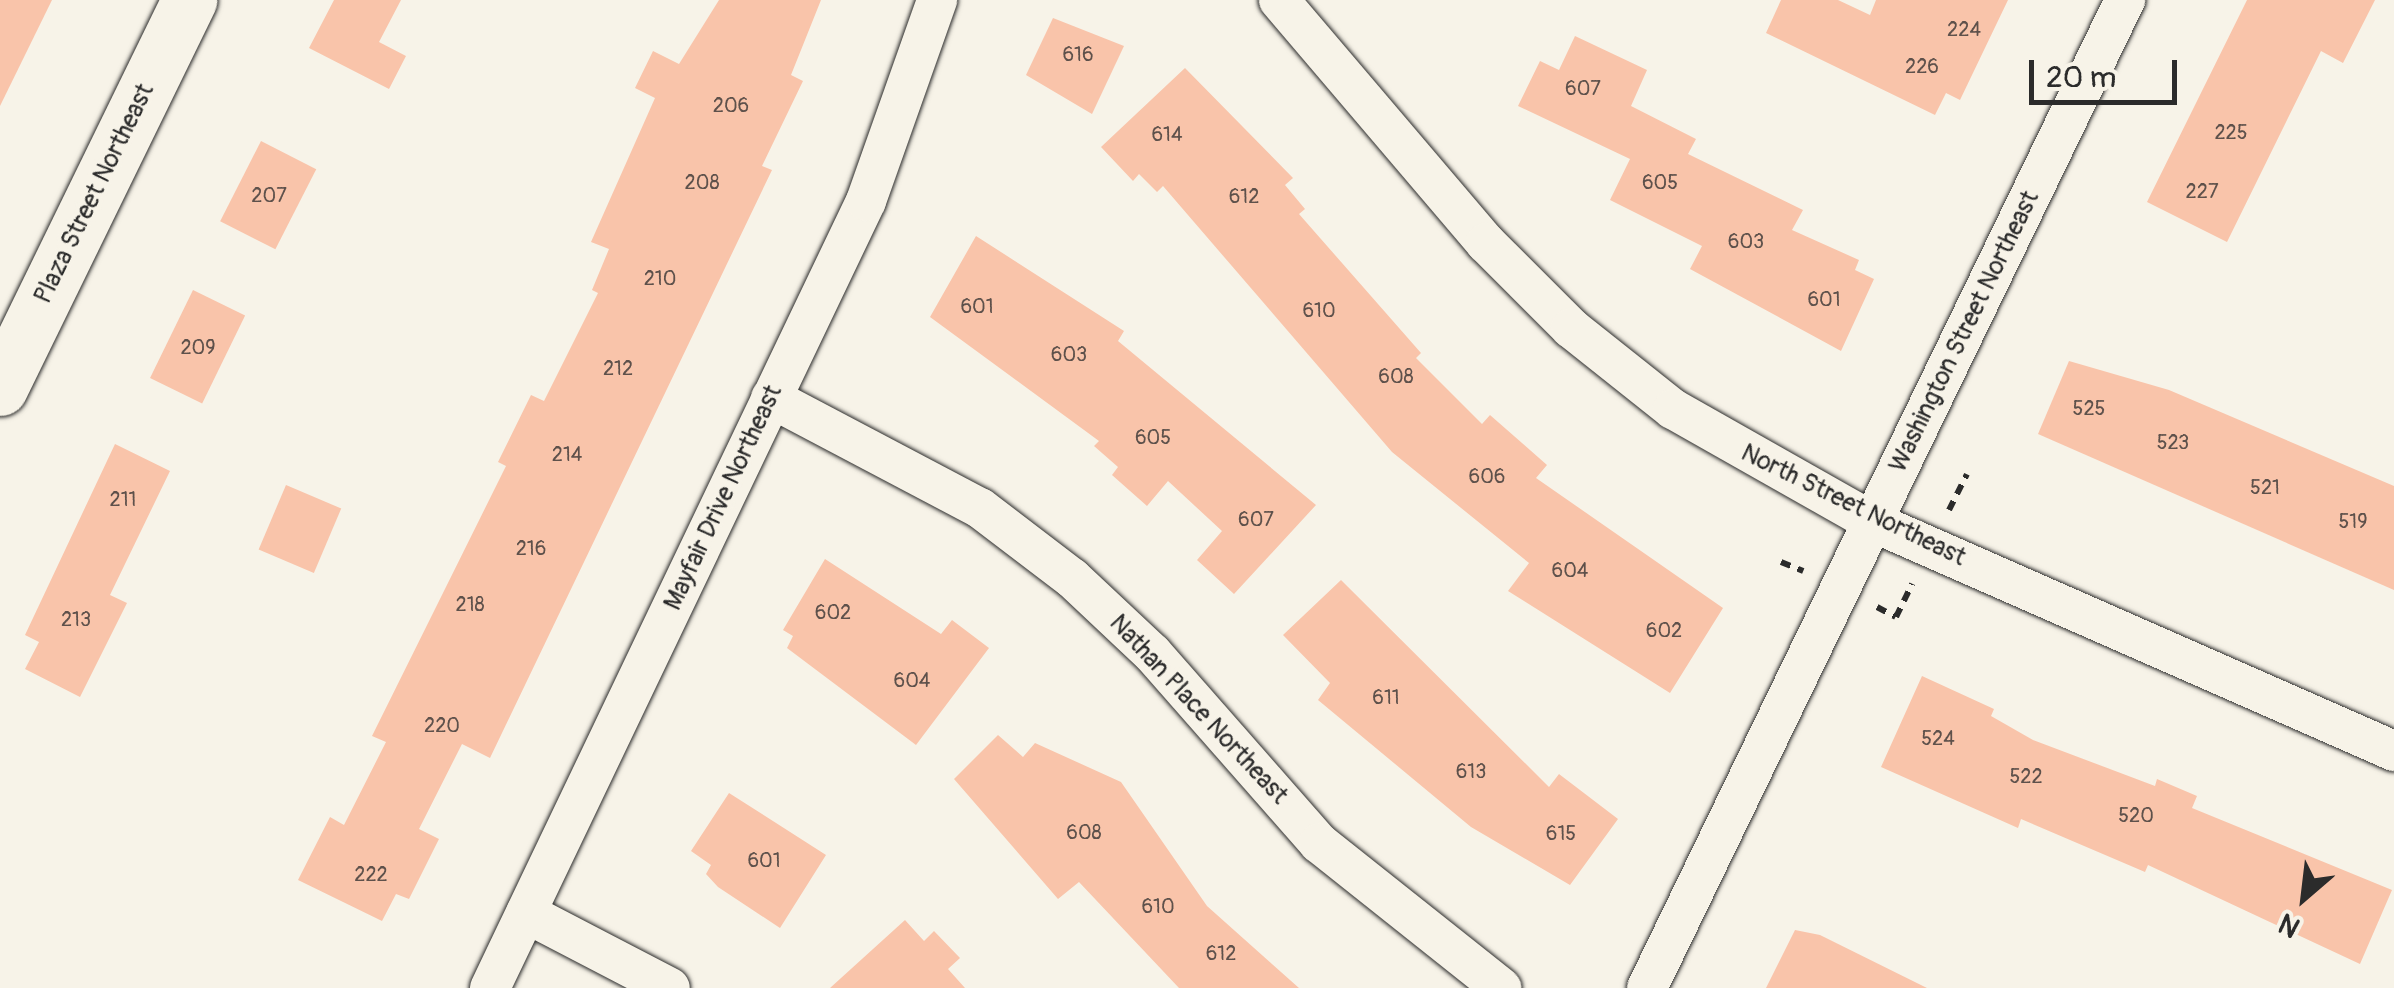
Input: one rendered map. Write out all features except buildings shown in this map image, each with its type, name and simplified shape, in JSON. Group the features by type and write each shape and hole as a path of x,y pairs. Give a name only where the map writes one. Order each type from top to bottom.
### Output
{"main road":[{"name":"Plaza Street Northeast","path":"0,388 189,0"}],"street":[{"name":"Mayfair Drive Northeast","path":"490,988 866,201 937,0"},
{"name":"North Street Northeast","path":"1279,0 1572,328 1689,419 1873,522 2394,751"},
{"name":"Washington Street Northeast","path":"1648,988 2125,0"},
{"name":"Nathan Place Northeast","path":"771,398 980,508 1072,578 1152,653 1318,843 1501,988"},
{"path":"526,913 670,988"}]}
